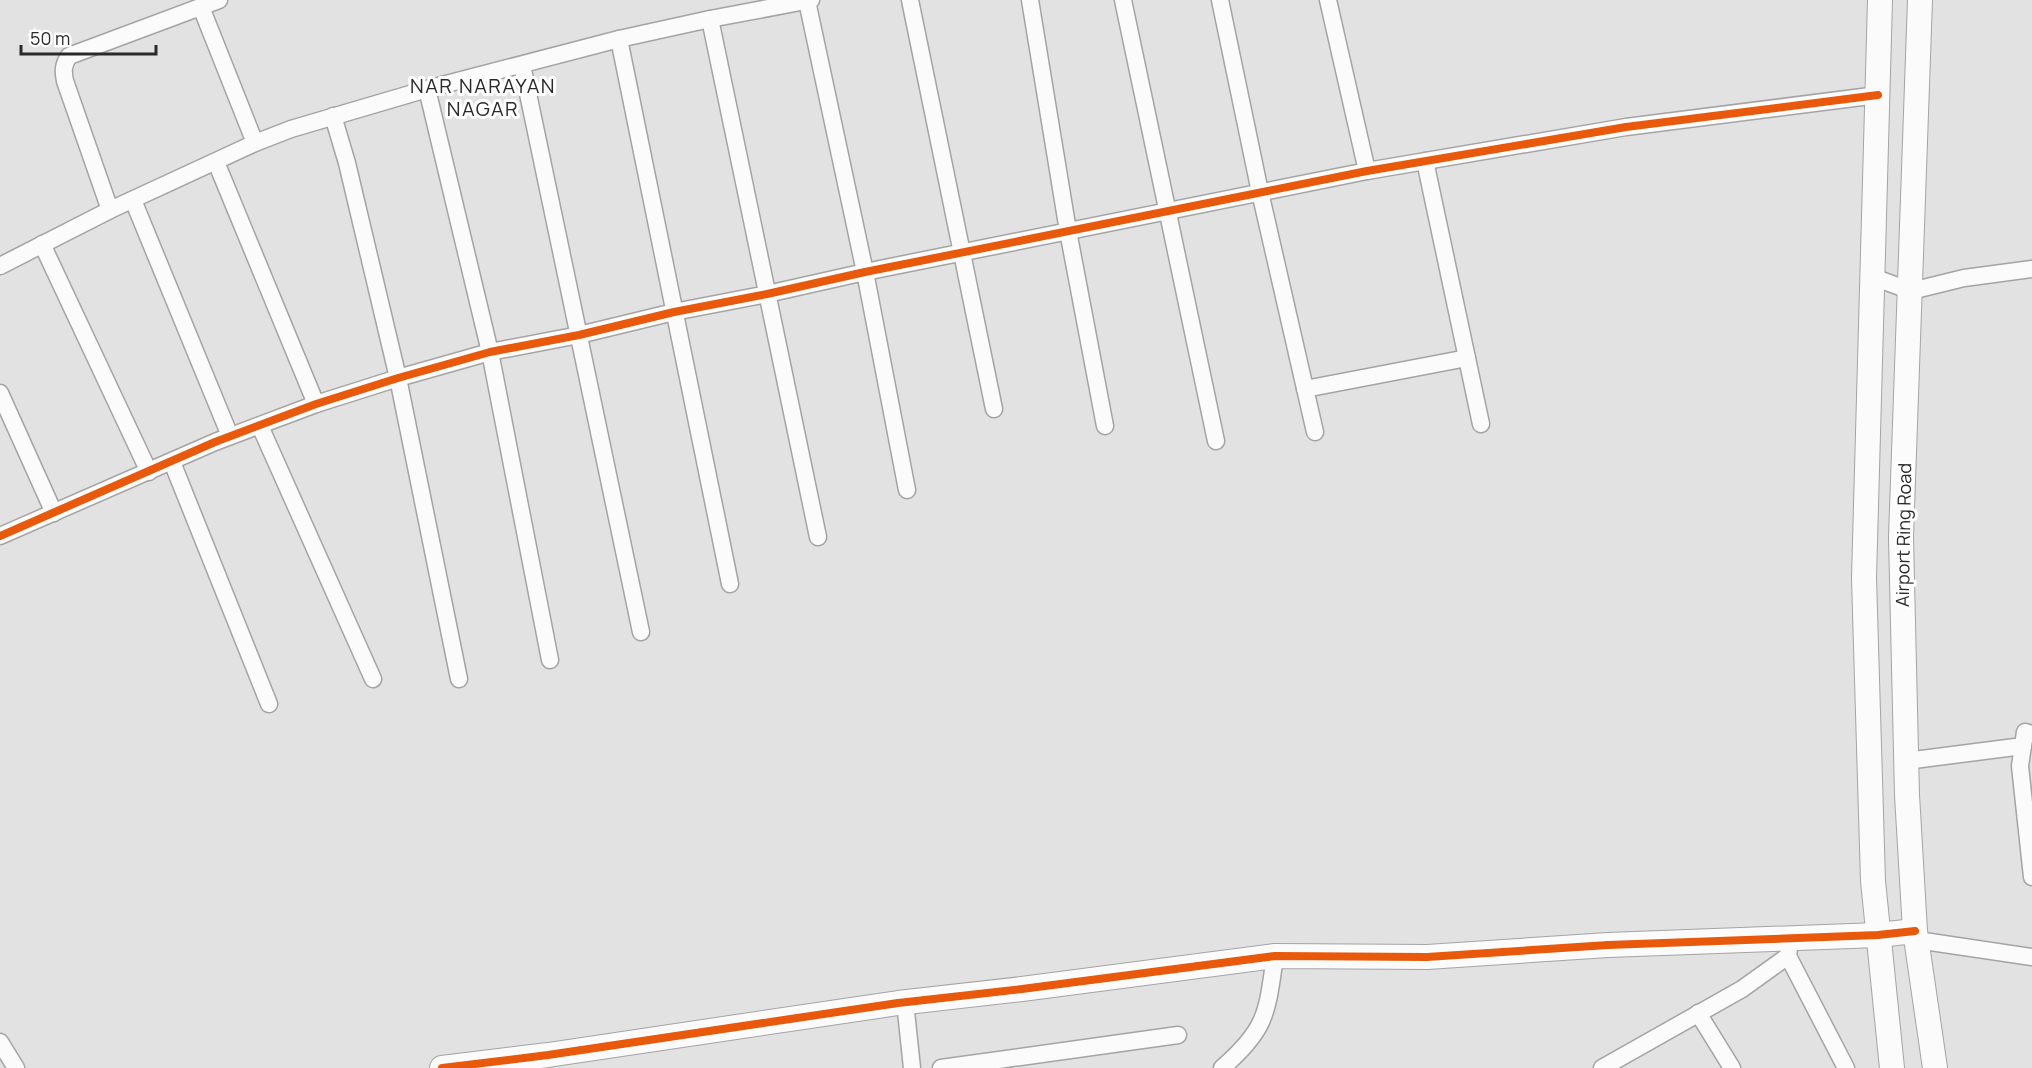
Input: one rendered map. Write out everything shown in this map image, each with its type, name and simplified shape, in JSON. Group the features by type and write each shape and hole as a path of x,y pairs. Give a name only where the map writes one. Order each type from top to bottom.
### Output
{"main road":[{"name":"Airport Ring Road","path":"1880,0 1864,578 1873,881 1892,1068"},
{"name":"Airport Ring Road","path":"1920,0 1901,537 1906,761 1916,935 1935,1068"},
{"path":"443,1068 540,1062 905,1002 1022,990 1275,956 1427,957 1608,945 1789,947 1878,935 1916,935"}],"street":[{"path":"910,0 994,408"},
{"path":"1030,0 1068,231 1105,426"},
{"path":"1123,0 1216,441"},
{"path":"1220,0 1260,192 1315,432"},
{"path":"1328,0 1367,171"},
{"path":"0,267 110,210 255,143 333,116 619,39 809,1 907,490"},
{"path":"110,210 65,81 63,69 69,56 210,3 255,143"},
{"path":"710,19 818,537"},
{"path":"619,39 730,584"},
{"path":"522,65 641,632"},
{"path":"427,89 490,352 550,660"},
{"path":"0,536 230,436 316,404 490,352 579,335 674,312 1367,171 1626,127 1878,94"},
{"path":"333,116 347,163 398,378 459,678"},
{"path":"1425,161 1481,424"},
{"path":"216,162 316,404"},
{"path":"133,200 230,436"},
{"path":"42,244 149,472"},
{"path":"1873,277 1911,291 1964,278 2032,269"},
{"path":"1305,389 1467,358"},
{"path":"0,393 54,513"},
{"path":"260,426 373,678"},
{"path":"171,462 268,704"},
{"path":"1906,761 2027,740 2020,766 2032,878"},
{"path":"1916,935 2032,957"},
{"path":"1612,1065 1742,989 1789,947 1846,1068"},
{"path":"1222,1068 1241,1051 1261,1025 1268,1004 1275,956"},
{"path":"905,1002 912,1068"},
{"path":"1698,1013 1732,1068"},
{"path":"941,1068 1178,1035"},
{"path":"0,1042 16,1068"}],"cycle path":[{"path":"0,536 215,442 316,404 490,352 579,335 674,312 865,272 1367,171 1626,127 1878,95"},
{"path":"442,1068 548,1055 898,1003 1275,956 1427,957 1608,945 1878,935 1915,931"}],"district":[{"name":"NAR NARAYAN NAGAR","path":"483,98"}]}
